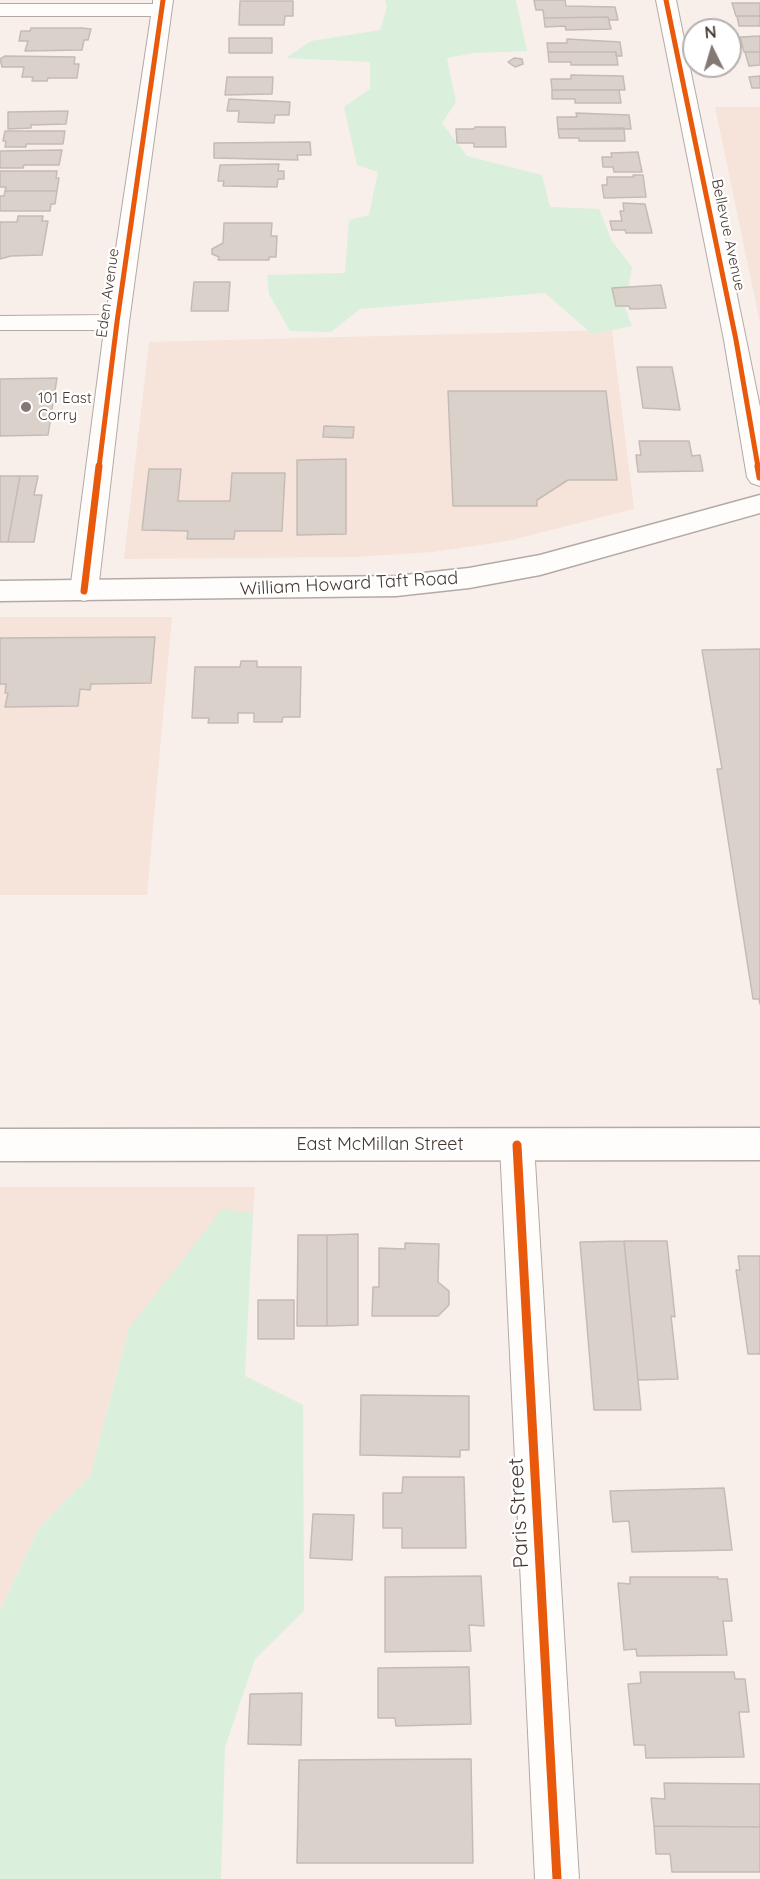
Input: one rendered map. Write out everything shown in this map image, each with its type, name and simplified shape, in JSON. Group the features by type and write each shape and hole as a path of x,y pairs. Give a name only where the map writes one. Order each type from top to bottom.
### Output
{"main road":[{"name":"William Howard Taft Road","path":"0,591 396,585 469,578 540,565 760,504"},
{"name":"East McMillan Street","path":"0,1145 760,1144"}],"street":[{"name":"Bellevue Avenue","path":"666,0 736,340 760,477"},
{"path":"0,10 162,5"},
{"name":"Eden Avenue","path":"84,591 117,322 162,5"},
{"path":"0,323 117,322"},
{"name":"Paris Street","path":"517,1145 557,1879"}],"shaded area":[{"path":"715,107 760,107 760,323"},
{"path":"612,330 634,509 508,541 433,552 357,557 124,559 149,342"},
{"path":"0,617 172,617 147,895 0,895"},
{"path":"0,1187 255,1187 253,1213 129,1328 90,1476 39,1528 0,1610"}],"green space":[{"path":"385,0 516,0 527,51 474,53 447,58 456,102 442,123 467,156 542,175 550,207 599,209 612,241 632,267 625,307 632,326 592,334 545,293 360,309 331,332 290,331 269,294 267,275 345,273 349,220 369,215 378,172 357,165 344,107 370,89 370,62 286,58 311,41 380,30 387,7"},
{"path":"222,1209 253,1213 245,1376 303,1405 304,1611 255,1659 225,1747 221,1879 0,1879 0,1610 39,1528 90,1476 129,1328"}],"building":[{"path":"534,0 565,0 566,6 615,7 618,20 609,20 608,17 544,18 543,10 536,10"},
{"path":"240,1 293,1 293,16 285,16 284,25 239,25"},
{"path":"732,3 760,3 760,16 736,16"},
{"path":"737,16 760,16 760,26 742,26 742,18"},
{"path":"608,17 611,29 566,30 565,26 545,27 544,18"},
{"path":"31,28 91,29 88,40 84,40 82,50 25,51 28,41 19,41 21,31 30,31"},
{"path":"760,36 760,52 744,52 742,37"},
{"path":"229,38 272,38 272,53 229,53"},
{"path":"567,39 620,42 622,56 616,56 616,52 548,52 547,43 567,43"},
{"path":"548,52 616,52 618,65 571,65 571,62 549,62"},
{"path":"745,52 760,52 760,65 749,66"},
{"path":"5,56 75,57 74,64 79,64 77,78 48,78 47,81 32,81 33,77 22,77 24,67 2,67 0,59"},
{"path":"514,58 522,59 523,64 515,67 508,62"},
{"path":"571,75 623,76 625,90 552,90 551,79 571,79"},
{"path":"760,76 760,88 752,88 749,77"},
{"path":"227,77 273,77 272,94 225,95"},
{"path":"552,90 619,90 621,103 575,103 575,99 552,99"},
{"path":"229,99 290,102 289,115 275,115 274,123 238,122 239,111 227,111"},
{"path":"68,111 66,124 31,125 31,128 8,129 8,112"},
{"path":"576,113 629,115 631,129 558,129 557,117 577,117"},
{"path":"475,127 505,127 506,147 474,147 474,143 457,143 456,129 474,129"},
{"path":"624,128 625,141 579,141 579,138 559,138 558,129"},
{"path":"5,131 65,131 63,144 26,144 26,147 5,147 6,141 3,141"},
{"path":"310,142 311,155 297,155 298,160 214,158 214,143"},
{"path":"62,150 59,165 0,168 0,151"},
{"path":"638,152 642,172 614,172 613,167 603,167 602,157 612,157 611,153"},
{"path":"279,164 278,171 284,171 284,179 278,179 277,187 223,186 224,181 218,181 220,165"},
{"path":"0,171 57,171 56,178 59,178 57,191 5,191 6,187 0,187"},
{"path":"633,175 643,175 646,197 604,198 602,185 607,185 607,177 634,177"},
{"path":"5,191 57,191 55,204 51,204 50,211 0,211 0,196 4,196"},
{"path":"623,203 645,204 652,233 626,233 625,230 612,230 610,221 622,221 620,211 624,211"},
{"path":"18,216 43,216 42,221 48,221 42,255 11,256 0,259 0,222 17,222"},
{"path":"224,223 272,223 271,236 277,236 276,257 269,257 269,260 218,260 219,257 212,254 212,249 223,243"},
{"path":"194,282 230,282 228,311 191,311"},
{"path":"661,285 666,308 630,309 629,306 616,306 612,288"},
{"path":"637,367 672,367 680,410 643,408"},
{"name":"101 East Corry","path":"57,378 48,435 0,436 0,379"},
{"path":"448,391 606,391 617,480 568,480 537,500 537,506 453,506"},
{"path":"324,426 354,427 353,438 323,437"},
{"path":"639,441 689,441 692,456 700,455 703,471 638,472 636,455 641,455"},
{"path":"346,459 346,534 297,535 297,460"},
{"path":"149,469 181,469 178,501 230,501 232,473 285,473 282,531 235,531 234,539 187,539 188,531 142,530"},
{"path":"0,476 20,476 8,542 0,542"},
{"path":"20,476 38,476 34,495 42,495 34,542 8,542"},
{"path":"155,637 151,683 91,684 90,690 80,689 78,706 5,707 8,693 5,693 6,684 0,684 0,638"},
{"path":"760,649 760,1004 759,999 753,999 717,769 722,769 702,650"},
{"path":"241,661 257,661 257,667 301,667 300,717 283,717 282,722 254,722 254,713 238,713 238,723 208,723 209,718 192,718 195,667 240,667"},
{"path":"358,1234 358,1325 327,1326 327,1235"},
{"path":"298,1235 327,1235 327,1326 297,1326"},
{"path":"624,1241 641,1410 594,1410 580,1242"},
{"path":"624,1241 667,1241 675,1317 671,1316 678,1379 638,1380"},
{"path":"405,1243 439,1244 438,1282 449,1291 449,1305 438,1316 372,1316 373,1287 379,1287 379,1248 405,1249"},
{"path":"738,1256 760,1256 760,1354 748,1354 736,1270 740,1270"},
{"path":"258,1300 294,1300 294,1339 258,1339"},
{"path":"361,1395 469,1396 469,1450 460,1450 460,1457 360,1455"},
{"path":"403,1477 464,1477 466,1548 402,1548 402,1528 383,1528 383,1493 402,1493"},
{"path":"724,1488 732,1550 632,1552 629,1521 613,1522 610,1491"},
{"path":"313,1514 354,1515 352,1560 310,1558"},
{"path":"481,1576 484,1626 469,1625 471,1651 385,1652 385,1577"},
{"path":"630,1577 718,1577 718,1579 727,1579 732,1621 723,1621 727,1655 637,1656 636,1649 624,1650 618,1583 630,1584"},
{"path":"469,1667 471,1724 396,1726 395,1718 378,1718 378,1668"},
{"path":"640,1672 734,1672 735,1679 745,1679 749,1712 739,1712 744,1757 646,1758 645,1745 634,1745 628,1684 641,1683"},
{"path":"302,1693 301,1745 248,1744 250,1694"},
{"path":"471,1759 473,1863 297,1863 299,1760"},
{"path":"664,1783 760,1784 760,1827 654,1826 651,1798 665,1799"},
{"path":"654,1826 760,1827 760,1872 672,1872 670,1854 656,1854"}],"cycle path":[{"path":"84,591 117,322 163,0"},
{"path":"666,0 736,340 760,477"},
{"path":"517,1145 557,1879"}],"place":[{"name":"101 East Corry","path":"26,407"}]}
